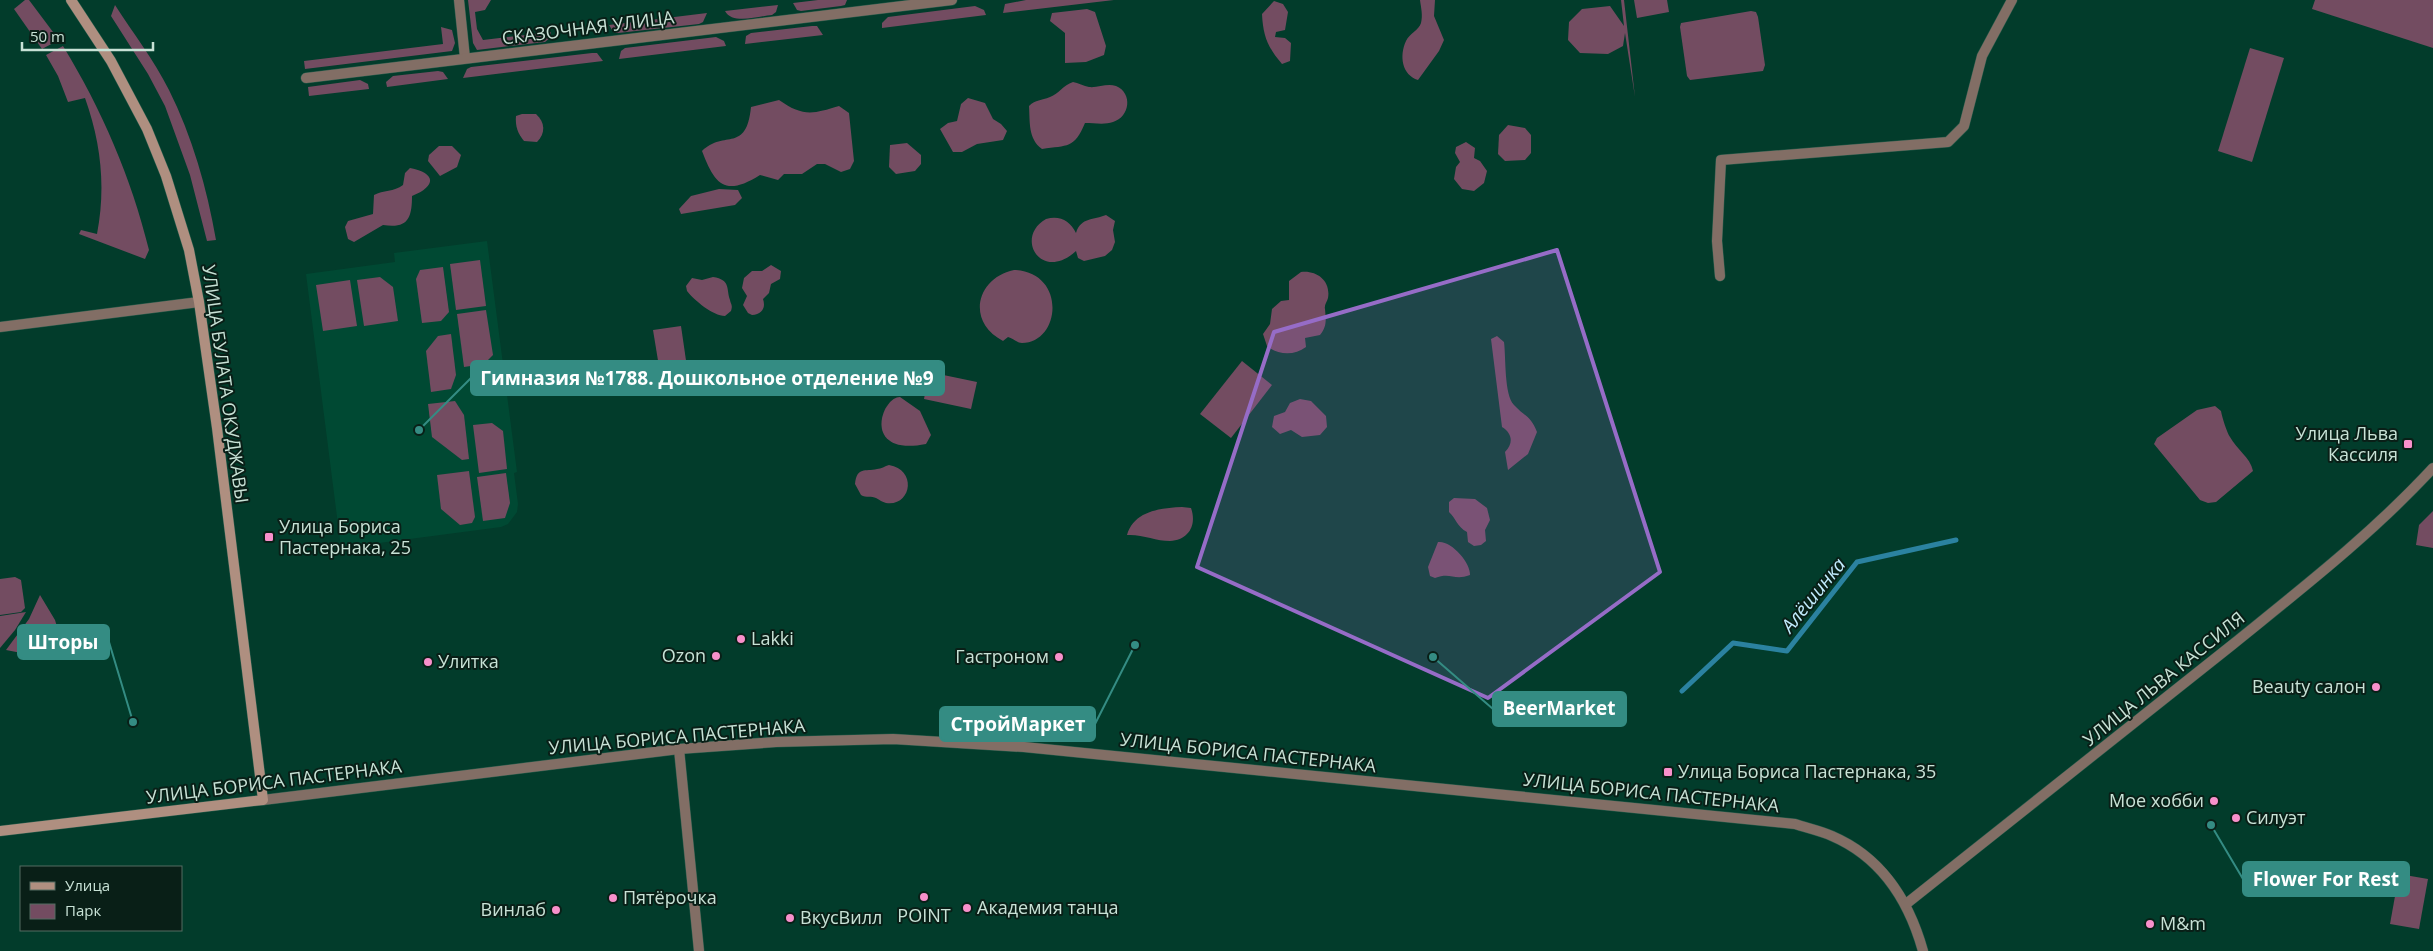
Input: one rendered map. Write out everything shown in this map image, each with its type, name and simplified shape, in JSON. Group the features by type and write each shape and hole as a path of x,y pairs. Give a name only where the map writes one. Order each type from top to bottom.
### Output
{"street":[{"name":"УЛИЦА БУЛАТА ОКУДЖАВЫ","path":"70,0 98,39 124,83 157,152 182,226 199,302 217,428 263,800"},
{"path":"459,0 465,58"},
{"name":"СКАЗОЧНАЯ УЛИЦА","path":"306,78 952,0"},
{"path":"1720,276 1717,241 1721,160 1948,142 1964,126 1982,56 2012,0"},
{"path":"0,327 199,302"},
{"name":"УЛИЦА ЛЬВА КАССИЛЯ","path":"1906,904 2323,572 2380,522 2433,468"},
{"name":"УЛИЦА БОРИСА ПАСТЕРНАКА","path":"0,831 679,749 827,740 952,742 1064,750 1795,824 1832,835 1868,858 1888,879 1906,904 1916,926 1923,951"},
{"path":"679,749 699,951"}],"highlighted area":[{"path":"1557,250 1660,572 1488,698 1197,567 1274,332"}],"shaded area":[{"path":"487,241 517,472 514,473 518,504 517,512 508,524 501,527 341,548 306,274 395,262 394,253"}],"green space":[{"path":"25,0 29,0 59,40 42,49 14,9"},
{"path":"468,0 491,0 485,10 475,12 477,29 483,40 551,32 551,37 545,42 477,50 473,43"},
{"path":"818,0 847,0 845,5 841,6 801,11 797,10 793,3"},
{"path":"1026,0 1114,0 1003,13 1005,4"},
{"path":"1420,0 1435,0 1434,16 1444,40 1439,51 1418,80 1408,74 1405,69 1403,53 1409,36 1421,23"},
{"path":"1621,0 1624,0 1635,97 1625,33 1623,46 1608,54 1580,53 1568,40 1569,22 1582,9 1610,6 1624,26"},
{"path":"1634,0 1667,0 1669,12 1637,18"},
{"path":"2315,0 2433,0 2433,48 2312,9"},
{"path":"1274,1 1283,4 1288,12 1285,30 1276,32 1275,37 1285,38 1291,43 1290,61 1282,64 1273,53 1267,41 1263,22 1262,14"},
{"path":"115,5 157,68 185,126 198,163 216,240 207,241 190,175 165,106 148,74 111,16"},
{"path":"778,5 776,12 772,15 753,18 733,18 725,11"},
{"path":"975,6 984,10 986,15 882,28 882,23 888,17"},
{"path":"1087,9 1095,12 1106,46 1104,55 1086,62 1065,63 1065,33 1050,21 1052,13"},
{"path":"1751,11 1756,12 1758,17 1765,65 1763,71 1690,80 1687,76 1681,23"},
{"path":"707,13 703,22 699,24 618,33 614,33 609,25"},
{"path":"817,26 823,35 745,44 746,36 751,33"},
{"path":"441,27 452,30 455,43 452,51 305,69 304,61 443,44"},
{"path":"716,37 724,41 726,46 619,59 621,51 625,48"},
{"path":"63,46 103,119 124,170 149,250 145,259 79,234 81,230 97,234 101,199 100,165 95,132 85,98 68,102 58,76 46,55"},
{"path":"2250,48 2284,58 2252,162 2218,151"},
{"path":"597,53 603,61 463,78 467,69 471,67"},
{"path":"443,72 448,79 387,87 386,82 393,76"},
{"path":"360,80 368,84 369,89 309,96 308,87"},
{"path":"1073,82 1089,87 1116,86 1125,94 1127,99 1126,110 1119,119 1110,123 1085,123 1077,137 1069,144 1042,149 1037,145 1032,135 1029,106 1036,101 1053,96 1066,85"},
{"path":"968,98 985,103 993,119 1007,131 1003,140 977,144 962,152 953,152 940,129 948,123 957,121 961,104"},
{"path":"779,100 802,111 815,112 839,106 849,113 854,161 850,169 841,172 825,164 817,164 802,174 784,174 778,180 760,175 738,185 730,186 723,184 712,172 702,151 719,141 739,136 744,131 751,107"},
{"path":"536,114 541,120 543,131 537,142 524,141 520,136 516,116"},
{"path":"1508,125 1525,128 1531,135 1531,153 1525,160 1505,161 1498,154 1499,135"},
{"path":"1466,142 1475,148 1474,158 1480,161 1487,171 1484,183 1474,191 1462,189 1454,179 1456,167 1460,162 1455,153 1456,147"},
{"path":"907,143 921,155 921,164 915,171 896,174 889,167 890,145"},
{"path":"439,146 452,146 461,155 457,167 440,176 428,161 429,155"},
{"path":"410,168 425,173 429,176 430,180 426,188 412,196 411,210 407,220 398,225 383,225 354,242 348,239 345,227 348,221 373,214 374,195 403,185 405,173"},
{"path":"719,189 738,190 742,198 735,205 681,214 679,209 691,196"},
{"path":"1106,215 1115,221 1113,230 1115,242 1112,250 1105,256 1084,261 1078,258 1076,251 1063,260 1052,262 1043,260 1036,254 1032,245 1032,236 1037,227 1046,219 1056,218 1064,220 1071,225 1076,233 1081,224"},
{"path":"480,260 486,306 456,310 450,264"},
{"path":"771,265 781,271 780,279 771,284 769,293 763,299 764,305 762,310 752,315 748,313 743,305 747,296 742,288 744,278 752,271 762,271"},
{"path":"443,267 449,312 441,321 422,323 416,279 420,270"},
{"path":"1014,270 1031,274 1043,282 1050,294 1052,307 1051,320 1045,332 1035,340 1022,343 1008,337 1003,341 991,333 984,323 980,312 980,301 984,291 991,282 1001,275"},
{"path":"1301,272 1317,275 1322,278 1327,286 1328,298 1325,306 1325,326 1320,335 1305,338 1306,347 1296,352 1281,353 1267,346 1263,334 1270,324 1272,309 1281,301 1289,300 1289,281"},
{"path":"380,277 393,287 398,321 364,326 357,280"},
{"path":"713,277 723,280 727,285 732,307 731,311 725,316 715,313 699,303 687,291 686,286 692,278 702,280"},
{"path":"350,280 357,326 323,331 316,285"},
{"path":"486,310 493,355 484,364 464,367 457,314"},
{"path":"681,326 689,381 662,385 653,330"},
{"path":"451,334 456,375 451,389 431,392 426,351 438,336"},
{"path":"1497,336 1504,342 1507,385 1511,400 1530,419 1537,432 1528,454 1508,470 1505,452 1510,445 1511,438 1502,427 1491,339"},
{"path":"1242,361 1272,385 1231,438 1200,414"},
{"path":"929,372 977,382 971,409 924,399"},
{"path":"900,397 920,411 931,435 926,444 905,446 892,442 884,435 881,425 883,415 887,406 893,400"},
{"path":"1300,399 1311,401 1326,416 1327,427 1320,435 1302,437 1291,430 1280,434 1272,427 1274,416 1285,412 1290,403"},
{"path":"455,401 464,415 469,459 462,460 432,437 428,404"},
{"path":"2215,406 2221,411 2229,435 2249,462 2253,471 2216,502 2208,503 2200,500 2154,444 2157,438 2197,410"},
{"path":"492,423 503,431 507,469 479,473 473,425"},
{"path":"889,465 898,468 904,474 908,487 906,494 894,503 886,503 874,497 861,495 855,484 858,474 865,470 880,469"},
{"path":"469,471 475,517 472,523 460,525 441,509 437,475"},
{"path":"506,473 510,503 505,518 483,521 477,477"},
{"path":"1454,498 1475,499 1487,508 1490,520 1485,530 1486,541 1481,545 1474,546 1468,542 1467,532 1461,528 1449,512 1449,502"},
{"path":"1165,508 1191,508 1193,520 1187,535 1182,538 1170,541 1127,535 1135,521 1149,512"},
{"path":"2433,511 2433,548 2416,545 2419,525"},
{"path":"1438,542 1449,545 1459,553 1467,564 1470,575 1465,577 1440,576 1435,578 1430,576 1428,567"},
{"path":"15,577 21,580 25,608 21,612 0,615 0,579"},
{"path":"40,595 55,620 66,657 42,657 6,650 29,619"},
{"path":"26,612 15,630 0,648 0,616"},
{"path":"2399,874 2428,879 2419,929 2390,924"}],"waterway":[{"name":"Алёшинка","path":"1682,691 1733,643 1787,651 1857,562 1956,540"}],"place":[{"name":"Гимназия №1788. Дошкольное отделение №9","path":"419,430"},
{"name":"Улица Льва Кассиля","path":"2408,444"},
{"name":"Улица Бориса Пастернака, 25","path":"269,537"},
{"name":"Lakki","path":"741,639"},
{"name":"СтройМаркет","path":"1135,645"},
{"name":"Ozon","path":"716,656"},
{"name":"Гастроном","path":"1059,657"},
{"name":"BeerMarket","path":"1433,657"},
{"name":"Улитка","path":"428,662"},
{"name":"Beauty салон","path":"2376,687"},
{"name":"Шторы","path":"133,722"},
{"name":"Улица Бориса Пастернака, 35","path":"1668,772"},
{"name":"Мое хобби","path":"2214,801"},
{"name":"Силуэт","path":"2236,818"},
{"name":"Flower For Rest","path":"2211,825"},
{"name":"POINT","path":"924,897"},
{"name":"Пятёрочка","path":"613,898"},
{"name":"Академия танца","path":"967,908"},
{"name":"Винлаб","path":"556,910"},
{"name":"ВкусВилл","path":"790,918"},
{"name":"M&m","path":"2150,924"}]}
